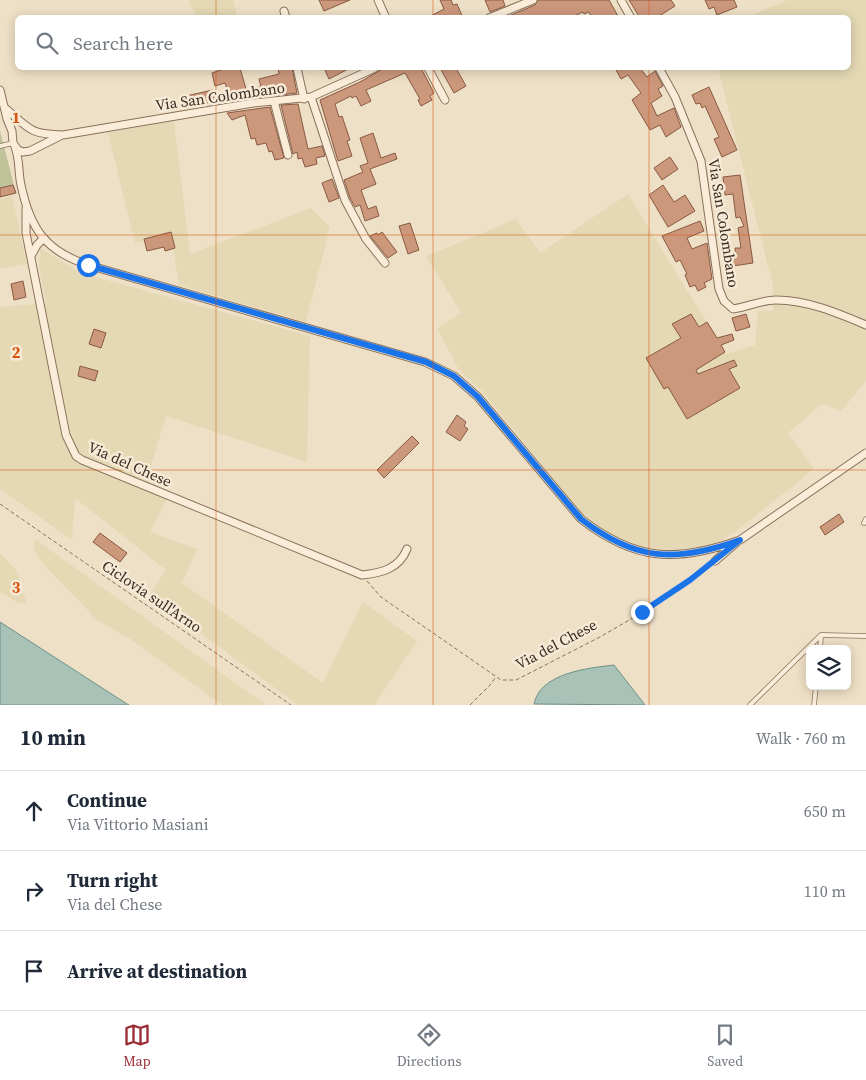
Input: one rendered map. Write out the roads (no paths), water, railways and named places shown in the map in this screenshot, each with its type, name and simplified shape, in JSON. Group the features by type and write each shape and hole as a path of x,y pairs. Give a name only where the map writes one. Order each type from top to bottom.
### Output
{"street":[{"path":"378,0 385,15"},
{"path":"496,15 533,0"},
{"path":"622,0 630,15"},
{"path":"298,70 345,200 366,239 385,263"},
{"name":"Via San Colombano","path":"30,130 45,134 63,135 253,102 307,98 370,70"},
{"path":"429,70 445,100"},
{"name":"Via San Colombano","path":"659,70 675,97 701,161 719,289 724,301 733,309 776,300 794,302 819,307 866,325"},
{"path":"0,90 14,143 23,152 32,150"},
{"path":"274,101 288,155"},
{"path":"5,108 30,130 36,140 32,150 20,161"},
{"path":"14,143 18,131 30,130"},
{"name":"Via San Colombano","path":"32,150 63,135"},
{"name":"Via del Chese","path":"14,143 20,161 18,168 26,205 44,239 56,251 66,257 88,265 426,362 441,369 454,376 478,397 581,519 603,535 624,546 641,552 676,555 703,552 740,540"},
{"name":"Via del Chese","path":"26,205 26,233 66,435 76,456 93,466 362,575 386,571 401,560 407,549"},
{"path":"26,233 38,230"},
{"path":"31,256 37,244 44,239"},
{"path":"715,561 740,540 866,454"}],"lane":[{"path":"0,146 14,143"},
{"path":"820,645 821,635"},
{"path":"750,705 821,635 866,636"},
{"path":"814,705 816,690"}]}
